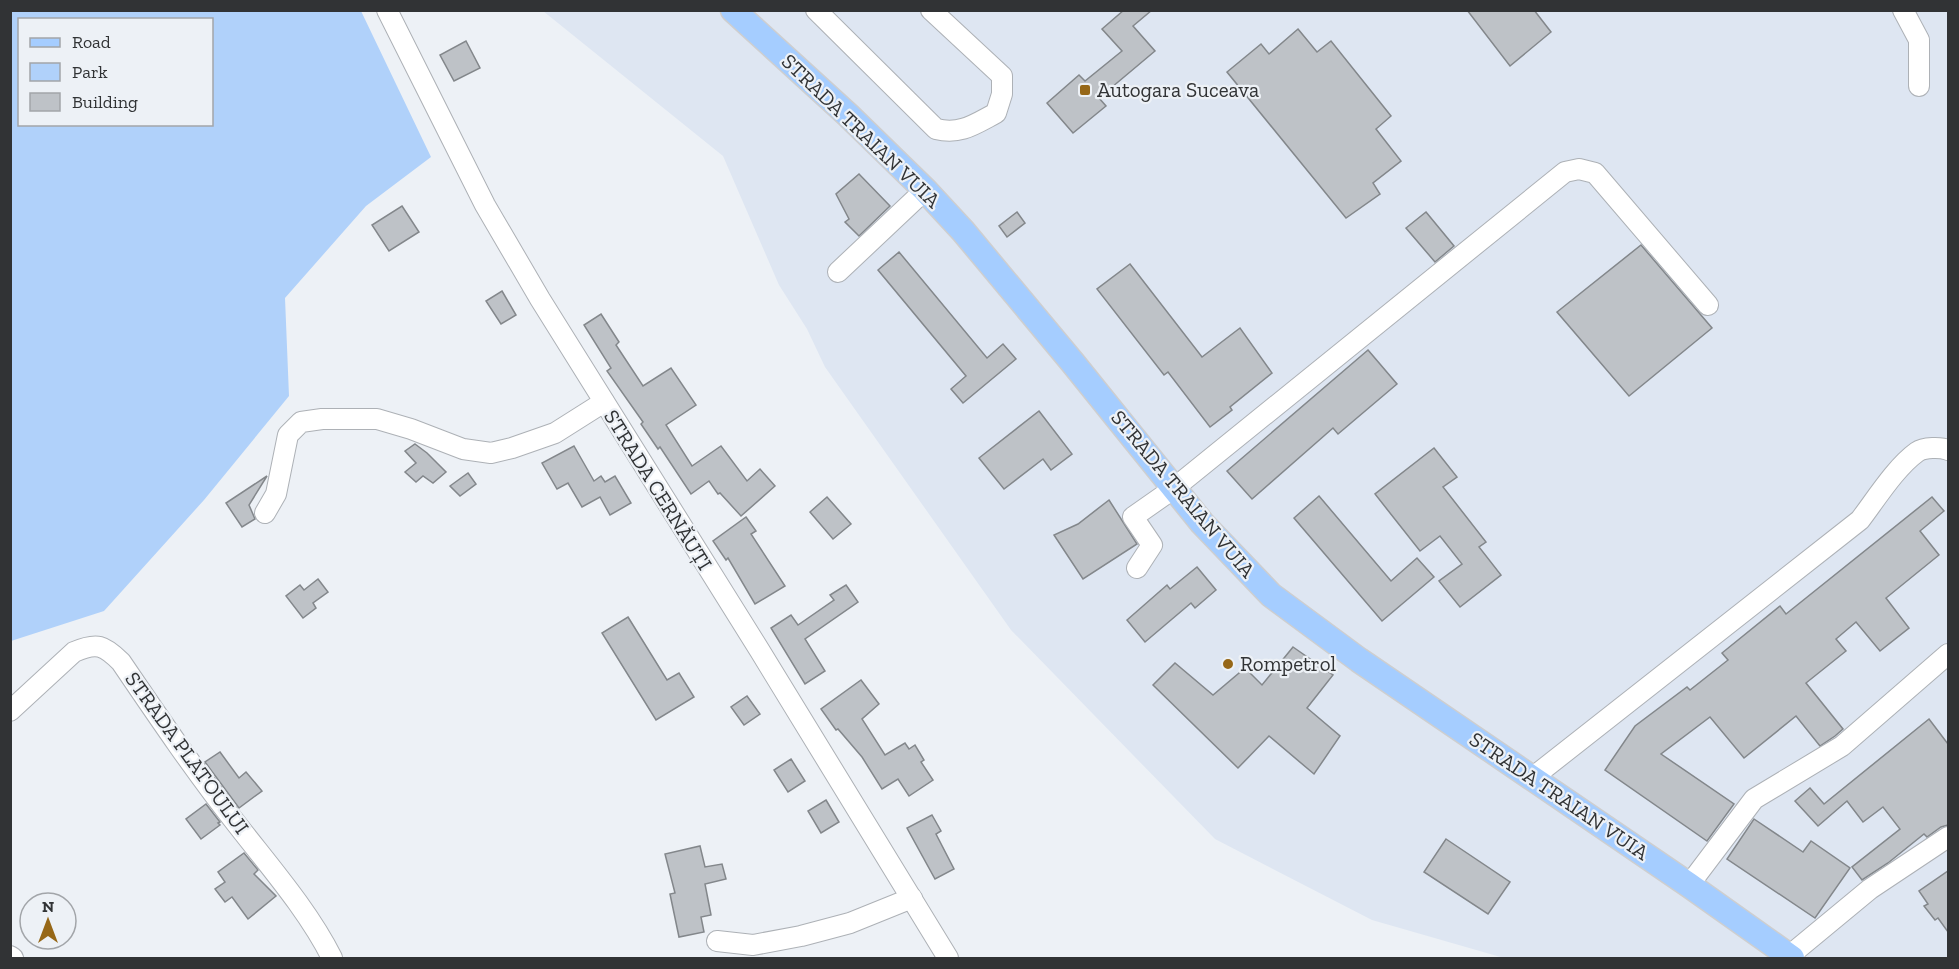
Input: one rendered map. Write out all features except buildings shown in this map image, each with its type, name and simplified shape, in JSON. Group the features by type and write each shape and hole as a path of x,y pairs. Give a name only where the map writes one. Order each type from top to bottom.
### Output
{"main road":[{"name":"STRADA TRAIAN VUIA","path":"733,10 848,115 925,190 1009,285 1173,489 1230,554 1278,600 1359,660 1791,957"}],"street":[{"name":"STRADA CERNĂUȚI","path":"387,10 485,205 540,299 948,958"},
{"path":"816,10 936,129 949,132 963,130 996,113 1002,94 1002,76 932,10"},
{"path":"1903,10 1919,40 1919,86"},
{"path":"1137,568 1152,545 1133,517 1173,489 1565,172 1579,169 1595,173 1708,306"},
{"path":"838,272 925,190"},
{"path":"265,513 276,495 288,435 301,422 322,419 376,419 411,429 463,449 491,453 555,433 604,402"},
{"path":"1532,778 1860,520 1891,480 1919,450 1942,447 1948,450"},
{"name":"STRADA PLATOULUI","path":"10,711 74,652 85,647 99,646 110,650 121,662 182,752 264,858 323,940 332,958"},
{"path":"1689,885 1754,799 1842,746 1948,654"},
{"path":"1791,957 1870,889 1948,837"},
{"path":"717,941 753,945 801,936 850,922 912,898"}],"shaded area":[{"path":"543,11 1948,11 1948,958 1504,958 1372,920 1215,839 1011,630 825,367 807,329 779,285 723,156"}],"green space":[{"path":"11,10 361,11 431,157 366,206 285,298 289,396 204,500 104,611 11,641"}],"place":[{"name":"Autogara Suceava","path":"1085,90"},
{"name":"Rompetrol","path":"1228,664"}]}
